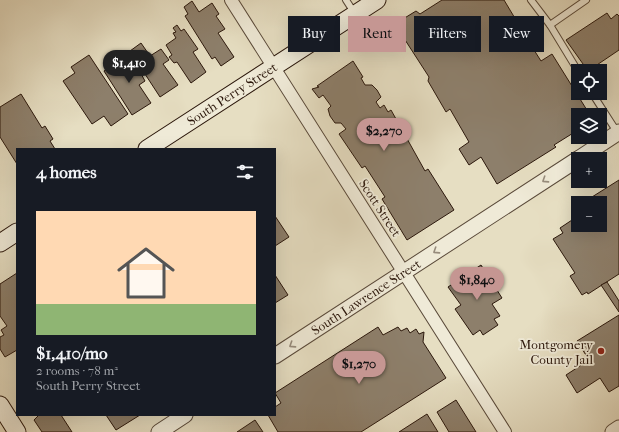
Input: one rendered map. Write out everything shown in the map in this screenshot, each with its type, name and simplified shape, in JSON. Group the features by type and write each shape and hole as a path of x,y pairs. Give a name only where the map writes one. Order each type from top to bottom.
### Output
{"main road":[{"name":"South Perry Street","path":"149,148 377,0"},
{"path":"0,243 16,233"},
{"path":"0,405 17,432"}],"street":[{"name":"Scott Street","path":"231,0 505,432"},
{"name":"South Lawrence Street","path":"589,152 618,133"},
{"name":"South Lawrence Street","path":"276,355 571,164"},
{"path":"159,432 183,416"},
{"path":"613,432 619,428"}],"lane":[{"path":"346,0 355,15"},
{"path":"531,0 550,25 574,64"},
{"path":"550,25 586,0"},
{"path":"597,100 618,133"}],"building":[{"path":"442,0 504,0 514,16 489,16 489,52 535,52 541,61 552,54 571,84 571,100 581,100 586,108 571,108 571,134 554,145 556,147 497,184 481,157 469,165 459,149 469,142 450,109 446,112 428,81 429,77 406,41 406,17 416,11 420,14"},
{"path":"192,1 199,12 212,3 219,14 216,16 225,29 218,33 234,57 221,66 215,57 212,59 185,16 188,14 184,7"},
{"path":"607,13 611,19 617,14 619,16 619,50 598,64 583,64 566,40"},
{"path":"177,25 181,31 184,29 198,49 193,52 206,72 191,83 177,62 174,63 169,57 172,55 166,45 176,38 173,33 176,32 173,28"},
{"path":"141,43 150,56 161,49 169,60 163,64 178,85 160,97 130,51"},
{"path":"130,54 145,81 139,85 151,103 132,115 104,71"},
{"path":"89,55 128,114 111,126 104,116 92,124 63,81 75,73 71,67"},
{"path":"353,61 363,77 361,78 365,85 372,85 377,90 381,97 376,102 380,108 384,105 388,112 391,110 425,171 428,169 454,210 407,240 382,199 385,197 365,166 362,168 339,134 346,129 341,123 335,123 330,116 328,109 331,106 323,95 319,98 312,89 319,87 317,86"},
{"path":"21,94 42,128 45,126 53,139 50,141 54,148 16,148 16,162 0,137 0,107"},
{"path":"619,180 619,274 588,294 587,292 582,295 570,276 575,273 553,239 563,233 560,228 571,221 571,232 607,232 607,196 594,196"},
{"path":"276,218 289,237 276,245"},
{"path":"481,265 502,298 492,304 500,316 494,319 498,325 483,335 480,330 473,335 455,309 461,305 448,287"},
{"path":"16,274 16,351 5,357 0,349 0,337 4,335 1,330 7,326 0,316 0,284"},
{"path":"276,277 288,295 276,302"},
{"path":"607,282 619,301 619,312 601,285"},
{"name":"Montgomery County Jail","path":"619,315 619,386 609,392 600,378 577,393 566,375 589,360 577,341"},
{"path":"378,327 383,335 398,327 401,331 407,328 410,333 416,329 419,334 424,332 423,342 446,378 361,432 278,432 269,416 276,416 276,406 281,403 276,392"},
{"path":"456,400 476,432 449,432 437,412"},
{"path":"427,414 438,432 399,432"},
{"path":"38,416 62,416 72,432 42,432 34,420"},
{"path":"107,416 138,416 116,430"},
{"path":"255,420 263,432 237,432"}],"place":[{"name":"Montgomery County Jail","path":"601,351"}]}
